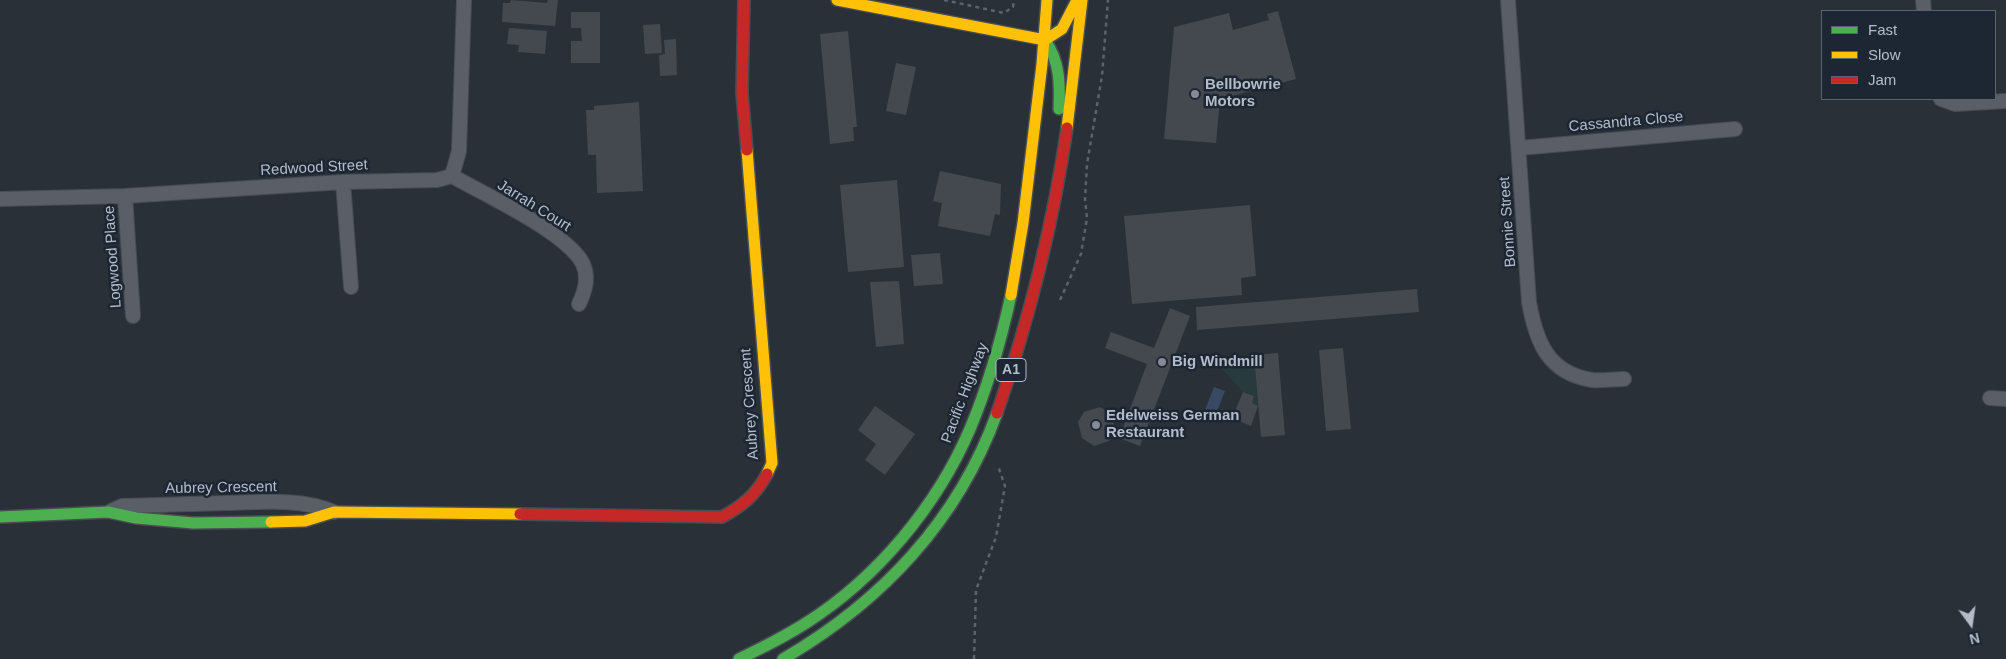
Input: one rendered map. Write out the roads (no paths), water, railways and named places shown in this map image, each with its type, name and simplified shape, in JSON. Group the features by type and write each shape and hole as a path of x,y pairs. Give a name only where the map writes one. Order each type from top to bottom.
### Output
{"main road":[{"name":"Aubrey Crescent","path":"0,517 108,512 136,518 193,523 305,521 334,512 722,517 740,508 765,479 772,463 742,93 744,0"},
{"path":"837,0 1045,40 1058,35 1062,31 1077,0"},
{"name":"Pacific Highway","path":"739,659 779,639 813,618 869,573 890,552 925,509 960,449 975,414 1001,340 1015,276 1045,40 1047,0"},
{"name":"A1","path":"783,659 823,635 883,588 918,550 941,519 973,467 991,428 1015,358 1040,271 1061,173 1082,0"},
{"path":"1045,40 1056,58 1060,72 1058,125 1061,173"}],"street":[{"path":"452,176 459,151 464,0"},
{"name":"Bonnie Street","path":"1508,0 1529,302 1538,339 1556,365 1567,373 1594,380 1624,379"},
{"path":"1944,100 1955,104 2006,102"},
{"name":"Cassandra Close","path":"1519,148 1735,129"},
{"name":"Redwood Street","path":"0,199 125,196 343,182 437,180 452,176"},
{"name":"Jarrah Court","path":"452,176 560,238 575,252 583,265 586,277 585,291 578,304"},
{"path":"343,182 350,287"},
{"name":"Logwood Place","path":"125,196 133,316"},
{"path":"1990,398 2006,399"},
{"name":"Aubrey Crescent","path":"108,512 122,506 254,502 306,504 320,506 334,512"}],"water":[{"path":"1214,387 1225,391 1216,414 1205,410"}],"place":[{"name":"Bellbowrie Motors","path":"1195,94"},
{"name":"Big Windmill","path":"1162,362"},
{"name":"Edelweiss German Restaurant","path":"1096,425"}]}
